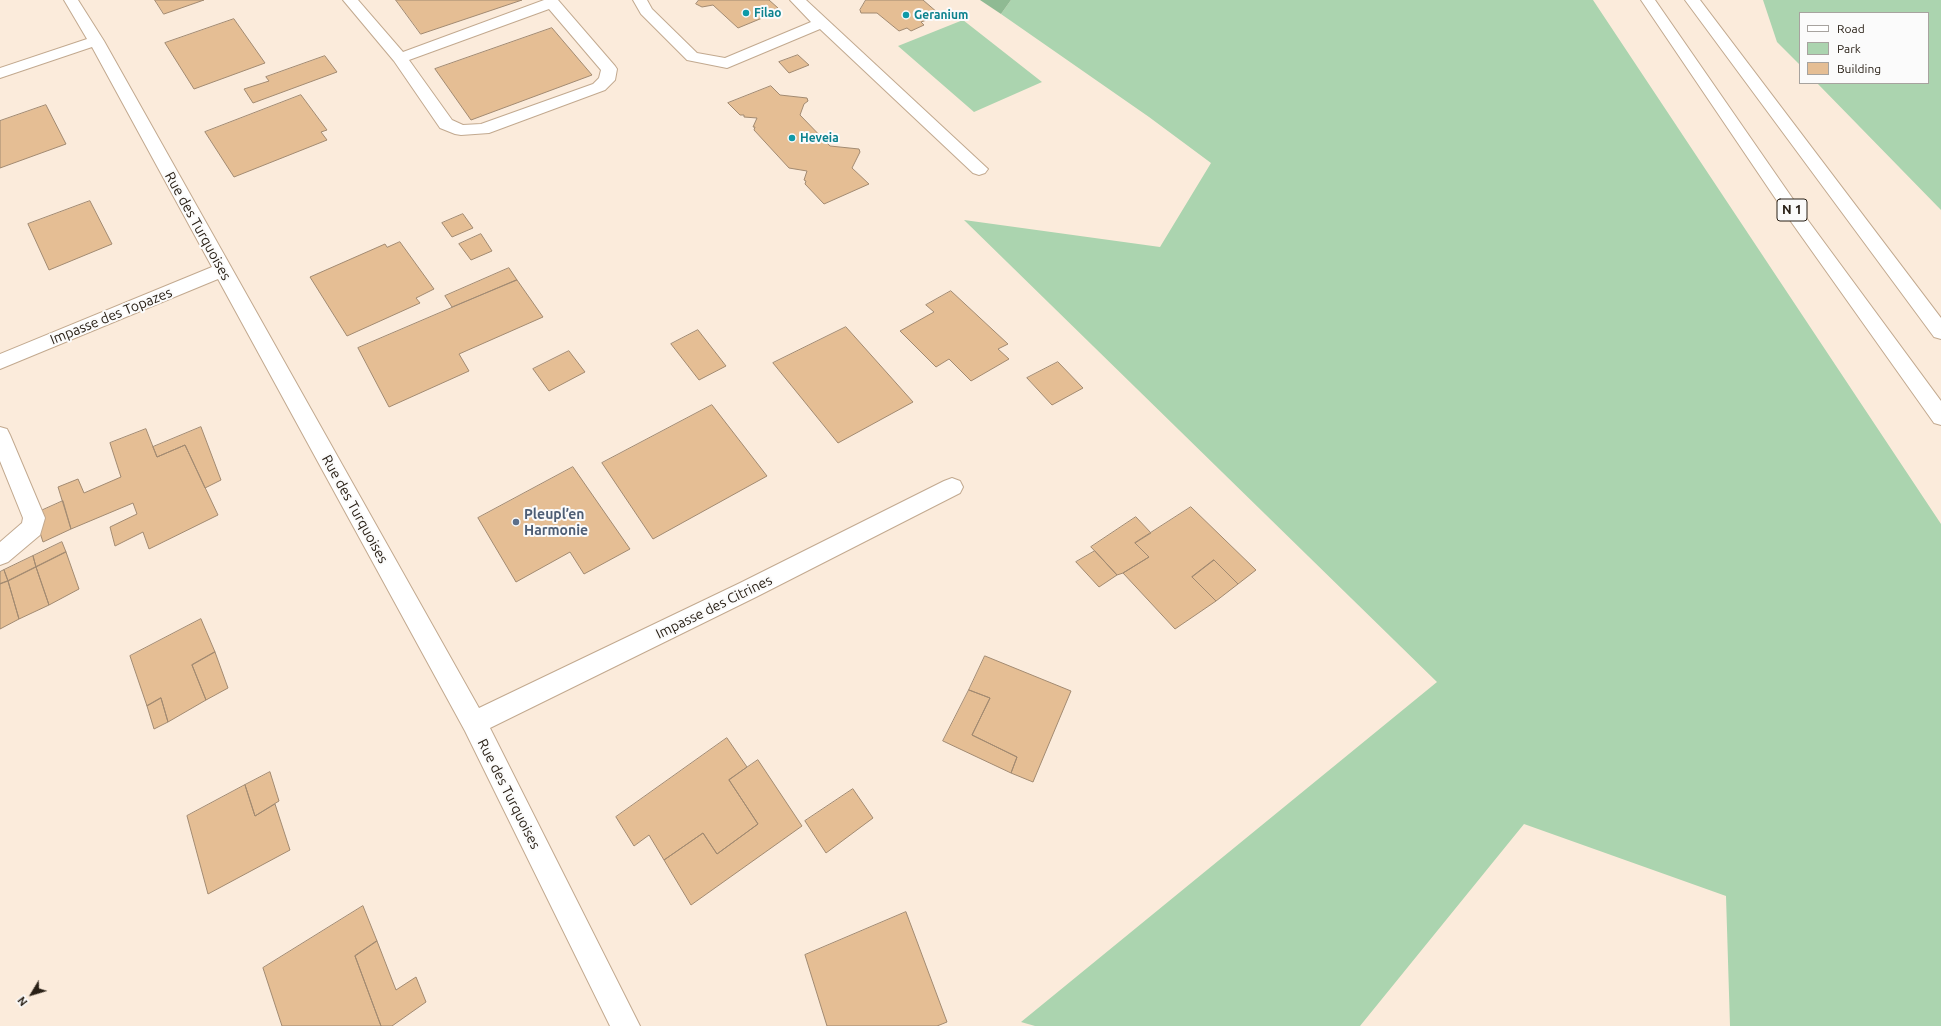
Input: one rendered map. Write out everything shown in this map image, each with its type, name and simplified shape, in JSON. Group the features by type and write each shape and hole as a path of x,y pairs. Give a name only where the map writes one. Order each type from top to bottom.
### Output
{"street":[{"name":"Rue des Turquoises","path":"71,0 96,41 474,723 625,1026"},
{"path":"640,0 646,11 692,58 727,63 821,23"},
{"path":"796,0 979,169"},
{"name":"N 1","path":"1648,0 1798,219 1941,417"},
{"path":"1692,0 1941,332"},
{"path":"353,1 400,58 446,124 461,130 483,129 598,87 608,80 609,69 552,1 400,58"},
{"path":"0,74 96,41"},
{"name":"Impasse des Topazes","path":"0,362 223,270"},
{"path":"0,435 34,518 32,528 0,555"},
{"name":"Impasse des Citrines","path":"474,723 748,590 952,487"}],"green space":[{"path":"980,0 1011,0 1001,14"},
{"path":"1011,0 1593,0 1941,524 1941,1026 1730,1026 1726,896 1524,824 1360,1026 1035,1026 1021,1022 1437,682 964,220 1160,247 1211,163 1149,117 1001,14"},
{"path":"1763,0 1941,0 1941,210 1818,84 1929,84 1929,12 1799,12 1799,64 1777,42"},
{"path":"963,20 1042,82 974,112 898,46"}],"building":[{"path":"155,0 204,0 164,14"},
{"path":"396,0 522,0 421,34"},
{"name":"Filao","path":"699,0 769,0 778,8 769,12 772,14 738,28 713,5 702,7 696,4"},
{"name":"Geranium","path":"866,0 923,0 938,13 930,16 932,18 921,22 924,25 911,31 907,28 899,31 877,13 861,13 860,10"},
{"path":"234,19 265,63 194,89 165,43"},
{"path":"552,28 592,75 471,120 435,69"},
{"path":"798,55 809,65 789,73 779,62"},
{"path":"325,56 337,72 253,103 244,89 269,81 266,77"},
{"name":"Heveia","path":"771,86 780,95 807,98 808,101 804,104 800,115 830,146 859,149 860,152 852,168 869,184 824,204 805,184 806,181 804,180 807,171 789,168 754,130 755,127 753,127 757,118 744,117 744,115 740,115 728,103"},
{"path":"301,95 327,130 321,132 327,140 234,177 205,132"},
{"path":"46,105 66,144 0,168 0,121"},
{"path":"90,201 112,244 49,270 28,224"},
{"path":"463,214 473,228 452,237 442,223"},
{"path":"481,234 492,251 471,260 459,244"},
{"path":"400,242 434,289 416,298 420,303 347,336 310,277 385,244 387,247"},
{"path":"509,268 517,280 452,307 445,296"},
{"path":"517,280 543,317 459,354 469,371 389,407 358,348"},
{"path":"951,291 1008,344 998,349 1009,359 971,381 949,359 936,367 900,331 934,312 926,305"},
{"path":"846,327 913,402 838,443 773,363"},
{"path":"698,330 726,366 699,380 671,344"},
{"path":"569,351 585,372 549,391 533,369"},
{"path":"1058,362 1083,388 1052,405 1027,378"},
{"path":"712,405 767,476 653,539 602,463"},
{"path":"201,427 221,480 205,488 185,445 157,457 153,447"},
{"path":"146,429 157,457 185,445 218,515 149,549 143,532 115,546 110,527 137,514 133,503 71,529 58,487 78,479 84,493 121,477 110,443"},
{"path":"573,467 630,549 584,574 570,552 516,582 478,518"},
{"path":"63,501 71,529 43,542 34,514"},
{"path":"1191,507 1256,570 1238,584 1214,560 1192,577 1216,601 1175,629 1123,573 1149,557 1135,543"},
{"path":"1136,517 1151,533 1135,543 1149,557 1117,575 1091,547"},
{"path":"62,542 66,552 36,567 33,556"},
{"path":"1095,551 1117,575 1099,587 1076,562"},
{"path":"66,552 79,589 49,605 36,567"},
{"path":"33,556 36,567 8,581 4,570"},
{"path":"1214,560 1238,584 1216,601 1192,577"},
{"path":"36,567 49,605 19,619 8,581"},
{"path":"4,570 8,581 0,584 0,572"},
{"path":"8,581 19,619 0,629 0,584"},
{"path":"201,619 215,652 192,665 206,700 168,722 161,698 147,706 130,656"},
{"path":"215,652 228,688 206,700 192,665"},
{"path":"985,656 1071,691 1033,782 1011,773 1017,757 972,735 990,698 969,690"},
{"path":"969,690 990,698 972,735 1017,757 1011,773 943,741"},
{"path":"161,698 168,722 154,729 147,706"},
{"path":"727,738 747,767 729,780 758,824 717,854 703,833 664,860 649,835 634,846 616,817"},
{"path":"758,760 802,826 691,905 664,860 703,833 717,854 758,824 729,780"},
{"path":"270,772 279,801 255,816 245,785"},
{"path":"245,785 255,816 275,804 290,850 208,894 187,816"},
{"path":"853,789 873,818 826,853 805,821"},
{"path":"363,906 377,941 355,956 381,1026 282,1026 263,968"},
{"path":"906,912 947,1022 937,1026 827,1026 805,955"},
{"path":"377,941 396,990 416,977 426,1002 392,1026 381,1026 355,956"}],"place":[{"name":"Filao","path":"746,13"},
{"name":"Geranium","path":"906,15"},
{"name":"Heveia","path":"792,138"},
{"name":"Pleupl’en Harmonie","path":"516,522"}]}
